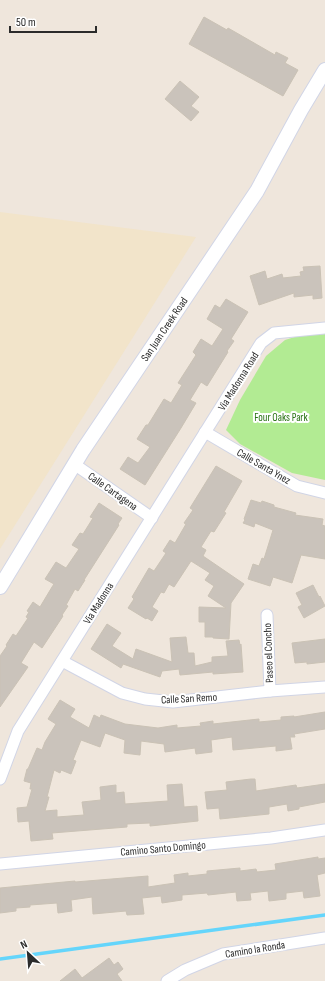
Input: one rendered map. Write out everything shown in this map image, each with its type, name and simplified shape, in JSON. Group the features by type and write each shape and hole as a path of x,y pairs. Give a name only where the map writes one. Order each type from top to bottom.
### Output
{"street":[{"name":"San Juan Creek Road","path":"0,587 74,464 257,191 301,110 325,70"},
{"name":"Via Madonna Road","path":"205,432 261,343 274,333 325,328"},
{"name":"Calle Santa Ynez","path":"205,432 297,486 325,493"},
{"name":"Via Madonna","path":"0,779 18,731 205,432"},
{"name":"Calle Cartagena","path":"74,464 152,518"},
{"name":"Paseo el Concho","path":"267,616 270,691"},
{"name":"Calle San Remo","path":"62,662 122,694 172,702 270,691 325,687"},
{"name":"Camino Santo Domingo","path":"0,864 271,838 325,830"},
{"name":"Camino la Ronda","path":"167,981 185,970 223,954 325,938"}],"shaded area":[{"path":"0,212 196,237 0,549"}],"green space":[{"name":"Four Oaks Park","path":"325,334 325,480 292,473 240,444 226,430 240,400 266,356 285,340 298,336"}],"building":[{"path":"204,17 227,30 228,28 275,55 276,52 288,58 285,63 298,70 283,96 189,44"},
{"path":"180,81 199,97 191,106 199,112 191,121 165,99"},
{"path":"320,266 322,298 313,299 313,295 294,297 294,293 259,305 250,276 265,271 267,279 282,274 283,278 301,276 300,272 304,271 303,267"},
{"path":"226,299 248,312 231,339 234,341 227,351 228,352 207,386 201,382 190,400 196,403 145,485 120,469 128,457 138,463 150,447 137,439 146,425 148,425 164,399 171,403 182,385 178,383 196,355 193,352 201,339 212,346 223,329 207,319 215,305 220,308"},
{"path":"216,466 242,481 224,512 226,513 214,532 211,531 201,547 206,550 203,556 244,584 231,603 229,639 205,637 205,622 199,622 199,607 226,608 208,596 214,586 205,580 210,573 191,561 174,587 169,584 164,593 161,592 152,607 158,611 152,621 128,608 134,599 132,597 149,568 154,571 166,553 163,551 170,540 175,543 186,524 184,523 193,510 190,508"},
{"path":"251,500 261,503 262,501 274,505 274,507 296,513 295,515 323,519 322,525 325,526 325,559 301,555 292,583 273,577 270,586 248,579 253,564 259,566 262,558 264,559 273,530 255,523 254,527 243,523"},
{"path":"99,503 122,518 118,524 119,525 78,591 75,589 66,605 68,606 62,615 63,616 42,648 34,642 21,663 28,667 0,707 0,656 13,634 16,636 28,618 26,617 29,612 27,611 33,602 40,607 54,584 45,579 56,562 66,568 79,549 72,545 80,533 83,534 93,518 90,517"},
{"path":"313,585 325,606 304,618 298,607 302,605 296,593"},
{"path":"107,624 121,633 112,646 133,659 136,649 172,662 170,638 186,637 188,653 194,653 195,666 212,662 212,657 228,656 226,641 239,640 240,645 241,644 243,672 213,674 213,672 180,675 179,669 162,671 160,677 123,664 121,668 91,649"},
{"path":"325,639 325,662 307,664 307,662 295,663 292,643"},
{"path":"60,700 75,709 70,717 89,728 94,715 100,718 101,715 125,724 158,728 177,725 177,728 201,726 200,723 213,721 213,724 259,719 259,722 281,720 281,717 294,717 325,712 325,729 294,734 295,737 290,737 292,749 276,751 276,746 233,750 232,737 211,740 212,752 196,754 195,748 165,752 164,744 141,741 140,755 124,753 125,740 105,733 100,747 81,740 73,760 76,761 71,774 61,770 60,773 54,770 45,811 57,810 57,817 84,815 82,802 101,800 100,787 116,785 116,793 124,792 125,804 168,801 167,785 182,784 184,807 197,806 198,821 150,826 150,823 127,824 127,827 52,833 53,839 31,841 29,821 18,822 17,808 27,807 32,789 30,789 31,783 24,781 27,769 37,748 42,750 56,724 48,719"},
{"path":"255,779 256,791 296,785 297,788 325,784 325,802 299,807 299,809 288,811 287,804 269,807 269,814 220,819 219,808 207,809 205,792 227,790 226,782"},
{"path":"318,857 318,859 325,858 325,873 317,875 320,896 304,898 303,891 286,893 286,899 269,901 268,891 250,893 251,900 237,901 236,892 208,895 207,893 182,895 182,900 162,903 161,896 142,898 144,914 127,915 126,911 93,914 92,897 71,900 72,911 58,913 57,903 30,905 30,907 16,908 16,911 0,913 0,888 148,876 148,887 175,883 174,875 188,873 188,876 207,874 207,871 240,868 240,871 256,869 257,872 276,870 275,864"},
{"path":"109,958 114,965 118,962 123,969 117,974 122,981 60,981 75,969 82,978"}],"waterway":[{"path":"0,959 325,915"}]}
